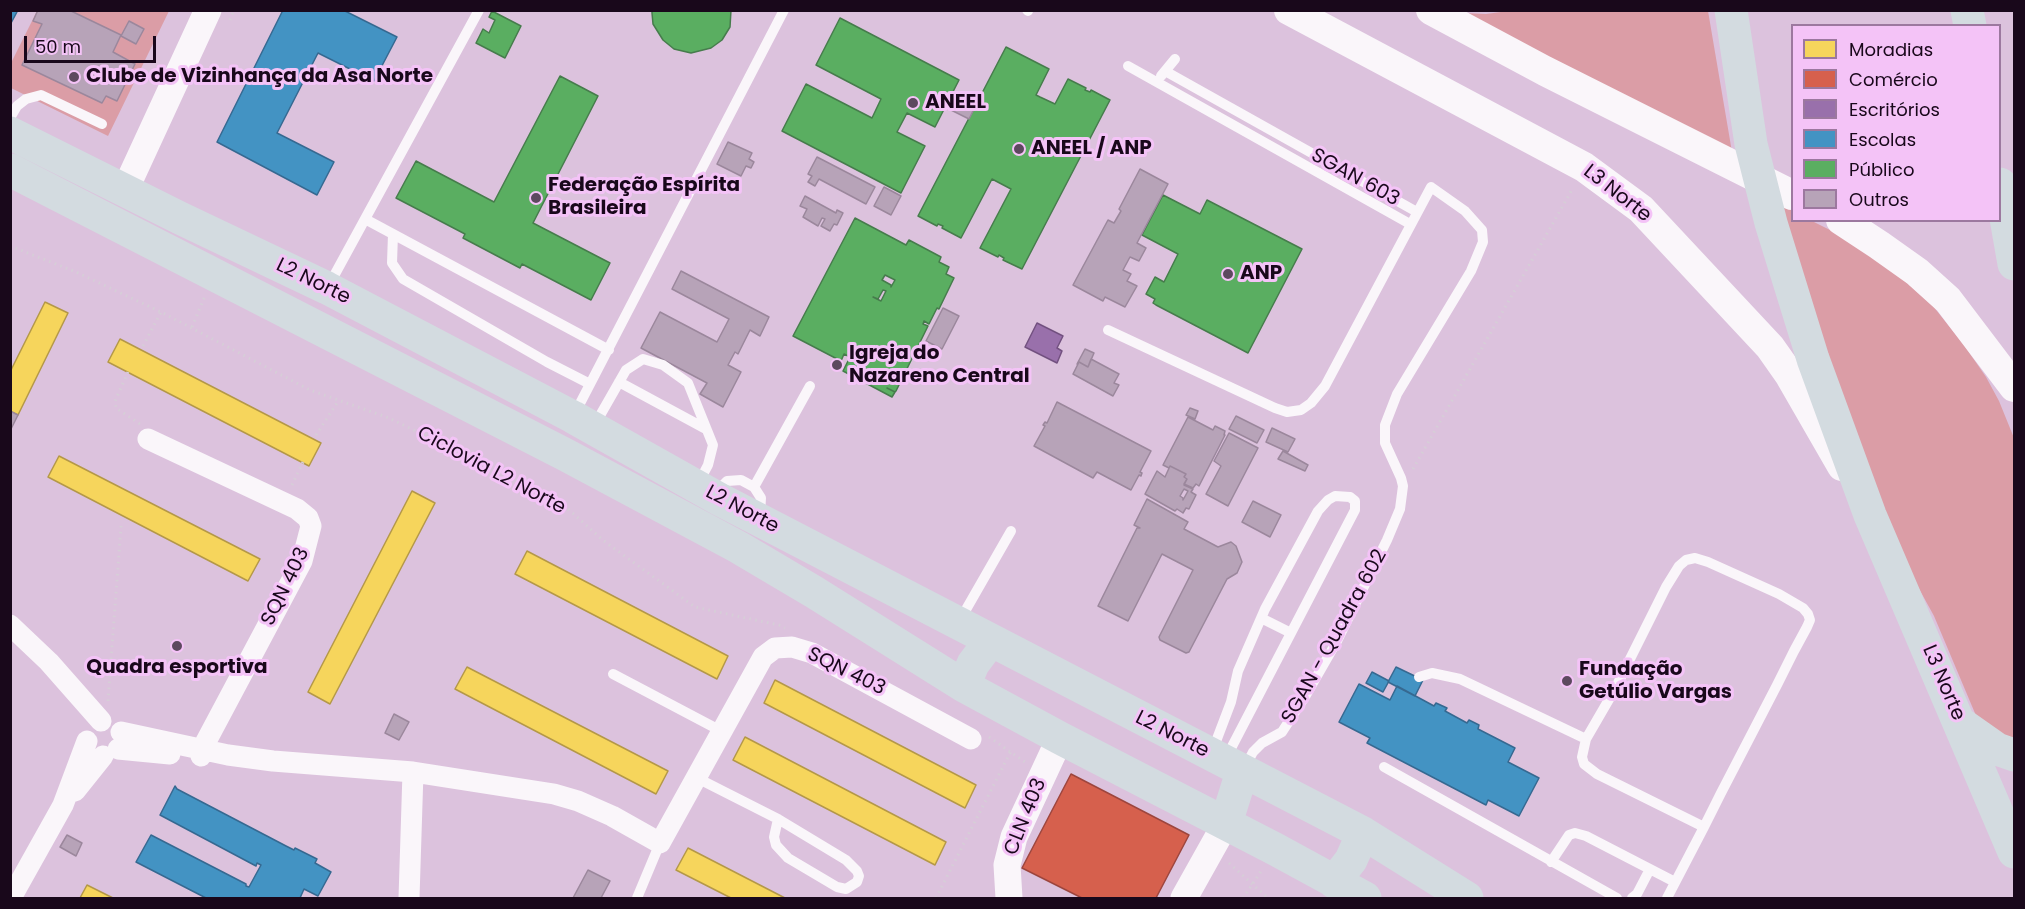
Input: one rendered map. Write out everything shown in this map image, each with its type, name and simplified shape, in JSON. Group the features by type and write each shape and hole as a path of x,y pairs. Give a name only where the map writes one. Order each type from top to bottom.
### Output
{"main road":[{"name":"L3 Norte","path":"1290,10 1584,168 1641,209 1770,347 1801,394 1870,515"},
{"path":"1431,10 1545,71 1791,195"},
{"name":"L3 Norte","path":"1731,10 1751,144 1771,223 1813,359 1870,515 2014,852"},
{"name":"L2 Norte","path":"10,133 327,288 583,423 704,491 1363,833 1467,898"},
{"name":"L2 Norte","path":"10,170 566,455 738,547 964,686 1365,898"},
{"path":"2001,190 2014,264"},
{"path":"1844,222 1917,272 1948,300 2014,387"},
{"path":"964,686 973,664 991,640"},
{"path":"1960,723 1997,748 2014,755"},
{"path":"1226,763 1226,823"},
{"path":"1334,882 1351,860 1363,833"}],"street":[{"path":"125,190 218,16"},
{"name":"SQN 403","path":"148,440 284,503 308,518 311,526 302,561 202,753"},
{"path":"10,625 74,690 103,736 202,753 412,772 554,794 578,801 612,816 660,843"},
{"name":"SQN 403","path":"660,843 763,657 775,648 792,647 812,653 977,736"},
{"path":"11,898 103,736"},
{"name":"CLN 403","path":"1009,898 1006,866 1014,837 1060,738"},
{"path":"409,898 412,772"},
{"path":"1184,898 1226,823"}],"lane":[{"path":"327,288 479,10"},
{"path":"583,423 590,384 784,10"},
{"path":"1157,81 1175,59"},
{"name":"SGAN 603","path":"1128,66 1410,224 1417,212 1165,71"},
{"path":"10,118 17,106 26,99 41,96 102,124"},
{"path":"1403,486 1385,443 1385,425 1397,394 1471,271 1483,242 1479,224 1466,211 1431,187 1417,212"},
{"path":"365,219 609,350"},
{"path":"1108,330 1275,408 1287,412 1301,410 1311,404 1325,386 1410,224"},
{"path":"393,234 392,263 397,273 404,279 547,362 590,384"},
{"path":"583,423 619,382 626,370 643,359 663,365 688,383 713,445 704,491"},
{"path":"619,382 706,429"},
{"path":"754,487 810,386"},
{"path":"704,491 727,481 741,480 754,487 761,498 760,520"},
{"name":"SGAN - Quadra 602","path":"1226,763 1253,752 1262,743 1282,732 1337,641 1387,540 1400,509 1403,486"},
{"path":"1335,496 1350,497 1355,501 1355,510 1226,763 1232,702 1238,671 1261,618 1318,511 1335,496"},
{"path":"958,623 1011,531"},
{"path":"1666,898 1704,827 1810,620 1803,608 1779,594 1695,558 1686,560 1679,566 1666,587 1615,689 1586,739 1582,757 1588,769 1704,827"},
{"path":"1261,618 1291,633"},
{"path":"1419,677 1441,673 1460,679 1586,739"},
{"path":"613,674 723,732"},
{"path":"1384,767 1617,898"},
{"path":"697,778 778,819 846,860 857,871 856,882 846,889 824,881 788,858 776,845 774,837 778,819"},
{"path":"1551,862 1563,842 1569,835 1575,833 1586,836 1675,882"},
{"name":"SQN 403","path":"637,898 660,843"},
{"path":"1632,898 1637,894 1650,869"}],"path":[{"path":"218,16 234,10"},
{"path":"1403,486 1584,168"},
{"name":"Ciclovia L2 Norte","path":"10,246 60,265 161,312 310,390 399,423 524,484 567,508 604,541 695,607 779,625 789,631"},
{"path":"192,327 214,274"},
{"path":"143,346 161,312"},
{"path":"128,372 117,395 116,408 145,427 148,440"},
{"path":"316,435 339,400"},
{"path":"284,503 303,462"},
{"path":"103,736 121,526"},
{"path":"977,736 1011,751 1026,763 1028,775 1038,782"},
{"path":"936,898 1011,751"},
{"path":"1243,898 1275,849"},
{"path":"1207,859 1229,863 1268,898"}],"shaded area":[{"path":"1516,10 1708,11 1732,152 1463,13 1486,14"},
{"name":"Clube de Vizinhança da Asa Norte","path":"37,11 169,11 108,136 11,88 10,65"},
{"path":"1770,197 1791,209 1791,222 1814,222 1842,236 1888,266 1933,306 1964,345 1999,401 2014,438 2014,747 1977,718 1934,616 1895,545"}],"building: Moradias":[{"path":"45,302 68,313 18,415 10,411 10,372"},
{"path":"120,339 321,443 309,466 108,362"},
{"path":"59,456 260,559 248,581 48,477"},
{"path":"412,491 435,503 330,704 308,692"},
{"path":"527,551 728,656 717,679 515,574"},
{"path":"467,667 668,771 656,794 455,689"},
{"path":"775,680 976,785 965,808 764,703"},
{"path":"745,737 946,842 935,865 733,760"},
{"path":"688,848 785,898 731,898 676,870"},
{"path":"87,885 113,898 80,898"}],"building: Comércio":[{"path":"1071,774 1189,835 1156,898 1082,898 1022,868"}],"building: Escritórios":[{"path":"1037,323 1063,336 1057,348 1062,351 1057,363 1025,347"}],"building: Escolas":[{"path":"10,10 18,10 10,25"},
{"path":"283,10 343,10 397,37 374,81 318,53 277,133 334,162 317,195 217,142"},
{"path":"1396,667 1423,680 1415,696 1388,682"},
{"path":"1372,672 1389,681 1383,692 1366,683"},
{"path":"1359,684 1390,700 1397,686 1434,706 1436,703 1447,708 1445,711 1467,723 1469,720 1479,725 1478,729 1515,748 1508,762 1539,778 1519,816 1488,800 1486,805 1367,743 1370,738 1339,722"},
{"path":"175,786 286,846 317,859 315,863 331,872 318,896 304,889 300,898 206,898 136,862 151,835 249,887 261,865 257,863 256,866 160,815"}],"building: Público":[{"path":"652,10 731,10 730,27 722,40 711,48 691,53 674,49 663,40 653,24"},
{"path":"492,11 521,26 505,58 476,43 483,29 489,33 495,20 489,17"},
{"name":"ANEEL","path":"840,18 959,80 935,127 907,113 897,132 925,146 901,193 782,131 806,84 872,118 881,99 816,65"},
{"name":"ANEEL / ANP","path":"1006,47 1049,69 1036,95 1055,104 1068,79 1086,88 1085,90 1090,92 1091,90 1110,100 1022,269 1003,260 1004,258 999,255 998,257 980,248 1011,189 992,179 961,238 942,228 943,226 938,224 937,226 918,216"},
{"path":"560,76 598,96 533,223 610,263 591,300 522,264 520,268 463,238 465,234 396,198 416,161 494,202"},
{"name":"ANP","path":"1163,195 1200,214 1207,200 1302,249 1248,353 1156,305 1153,303 1155,299 1146,294 1155,277 1164,282 1178,254 1142,235"},
{"path":"855,218 906,245 909,240 941,257 939,262 949,267 946,274 954,278 929,324 924,321 923,324 928,326 892,397 843,371 850,357 844,354 841,361 793,336","holes":["885,275 895,280 891,287 882,280","883,290 886,291 881,301 873,297 878,299"]}],"building: Outros":[{"path":"38,10 69,10 121,35 113,52 135,64 117,101 106,96 102,103 22,65 42,24 33,21"},
{"path":"129,21 144,29 136,44 121,36"},
{"path":"951,97 974,109 969,119 945,107"},
{"path":"728,142 752,153 749,159 754,162 751,168 746,166 741,176 717,164"},
{"path":"817,157 875,187 866,204 819,179 815,186 808,182 812,176 808,174"},
{"path":"1140,169 1168,184 1137,243 1146,248 1139,261 1130,257 1123,270 1131,274 1127,281 1137,286 1125,307 1105,297 1103,301 1073,285 1108,220 1114,223 1121,211 1119,209"},
{"path":"884,187 901,196 891,215 874,206"},
{"path":"805,196 836,213 837,210 843,213 837,225 834,224 830,231 821,226 825,219 822,218 818,226 803,217 807,209 800,206"},
{"path":"681,271 769,317 760,336 750,330 738,354 735,352 728,365 741,372 723,407 700,394 707,383 641,348 660,312 717,342 729,319 672,289"},
{"path":"943,308 959,316 942,349 926,341"},
{"path":"1085,349 1094,353 1088,367 1079,362 1077,364"},
{"path":"1091,359 1119,374 1114,383 1119,385 1113,396 1073,374 1079,362 1088,367"},
{"path":"1057,402 1151,451 1140,472 1141,476 1139,475 1131,490 1097,472 1093,478 1034,446"},
{"path":"1190,408 1198,411 1195,419 1186,415"},
{"path":"10,411 18,415 10,431"},
{"path":"1236,416 1264,430 1257,443 1229,429"},
{"path":"1188,417 1213,430 1215,426 1225,431 1199,486 1196,484 1193,488 1184,484 1187,479 1184,477 1186,474 1163,465"},
{"path":"1272,428 1295,439 1288,452 1266,442"},
{"path":"1229,433 1258,448 1228,506 1206,494 1221,466 1214,461"},
{"path":"1283,451 1308,465 1305,471 1278,459"},
{"path":"1170,466 1186,474 1184,477 1187,479 1184,485 1193,489 1191,492 1196,495 1189,509 1186,508 1183,513 1145,494 1157,471 1165,477","holes":["1184,489 1188,491 1183,500 1180,496"]},
{"path":"1147,499 1188,522 1184,529 1218,547 1231,542 1236,546 1242,562 1237,573 1227,579 1189,652 1186,653 1160,640 1159,637 1193,570 1162,554 1128,621 1098,606 1137,528 1140,528 1134,525"},
{"path":"1253,501 1281,515 1270,537 1242,522"},
{"path":"394,714 409,722 399,740 385,733"},
{"path":"67,835 82,843 76,856 60,847"},
{"path":"588,870 610,881 601,898 573,898"}],"place":[{"name":"Clube de Vizinhança da Asa Norte","path":"74,77"},
{"name":"ANEEL","path":"913,103"},
{"name":"ANEEL / ANP","path":"1019,149"},
{"name":"Federação Espírita Brasileira","path":"536,198"},
{"name":"ANP","path":"1228,274"},
{"name":"Igreja do Nazareno Central","path":"837,365"},
{"name":"Quadra esportiva","path":"177,646"},
{"name":"Fundação Getúlio Vargas","path":"1567,681"}]}
